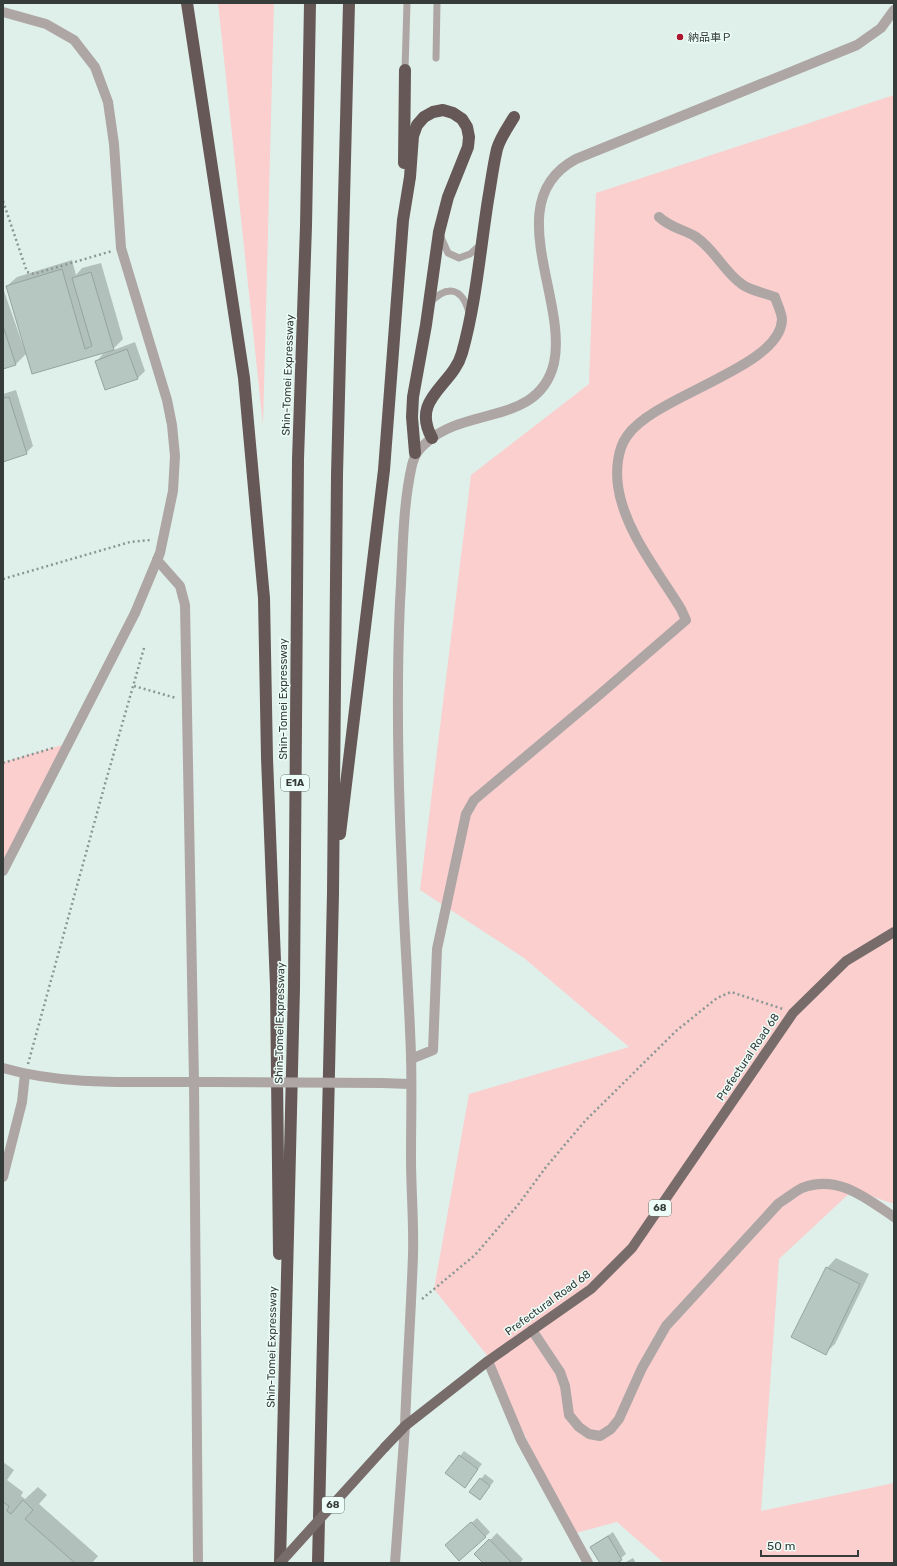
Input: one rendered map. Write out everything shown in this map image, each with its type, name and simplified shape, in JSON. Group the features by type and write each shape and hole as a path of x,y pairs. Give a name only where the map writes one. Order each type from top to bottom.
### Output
{"highway":[{"path":"187,3 244,378 264,598 267,758 276,986 281,1472"},
{"name":"Shin-Tomei Expressway","path":"280,1563 281,1472 294,988 298,458 306,226 310,3"},
{"path":"318,1563 333,893 337,475 349,3"},
{"path":"333,893 384,470 402,220 406,70"},
{"path":"402,220 410,177 413,136 417,125 424,117 433,112 443,110 453,113 462,119 467,127 469,137 468,147 448,197 439,232 429,304 413,397 412,417 415,453"},
{"path":"432,438 426,428 426,409 431,398 455,368 461,356 470,316 498,148 514,117"}],"main road":[{"name":"Prefectural Road 68","path":"280,1563 405,1426 488,1361 591,1289 632,1248 793,1013 846,961 894,932"}],"street":[{"path":"395,1563 405,1426 409,1309 413,1254 410,1084 412,1059 401,866 398,670 406,510 415,453 432,438 448,427 523,404 544,387 550,375 553,364 556,342 540,236 539,215 547,186 556,173 576,160 857,44 881,28 894,10"},
{"path":"3,12 46,24 74,40 95,67 108,102 114,144 122,248 167,400 172,425 175,456 173,491 157,560 135,613 3,871"},
{"path":"412,1059 434,1050 437,949 466,814 474,800 686,620 681,609 633,531 624,510 618,486 618,460 627,436 650,414 732,371 768,349 779,334 782,319 775,297 744,286 736,280 709,248 695,236 668,226 658,218"},
{"path":"157,560 180,586 185,605 194,1082 198,1563"},
{"path":"3,1068 25,1074 101,1081 410,1084"},
{"path":"3,1177 22,1102 25,1074"},
{"path":"532,1330 560,1372 565,1386 569,1415 584,1431 589,1434 600,1436 611,1429 619,1419 642,1368 666,1326 779,1203 802,1188 820,1185 845,1186 869,1198 894,1216"},
{"path":"488,1361 521,1440 588,1563"}],"lane":[{"path":"406,70 407,3"},
{"path":"436,58 437,3"},
{"path":"439,232 448,253 459,258 470,254 481,243"},
{"path":"429,304 440,294 450,291 456,292 461,295 465,301 470,316"}],"path":[{"path":"3,201 27,272 34,274 122,248"},
{"path":"3,579 130,542 163,539"},
{"path":"25,1074 144,648"},
{"path":"134,686 187,700"},
{"path":"3,763 69,743"},
{"path":"409,1309 475,1255 518,1205 546,1167 585,1121 676,1031 717,998 732,992 793,1013"}],"shaded area":[{"path":"218,3 274,3 263,425"},
{"path":"894,95 894,1204 853,1190 779,1259 761,1511 894,1483 894,1563 664,1563 617,1522 572,1534 486,1354 434,1289 469,1094 629,1047 524,958 420,890 471,475 589,384 596,193"},
{"path":"62,745 3,869 3,762"}],"building":[{"path":"62,269 85,349 92,346 72,278 91,272 114,350 32,374 6,286"},
{"path":"3,326 16,365 3,369"},
{"path":"127,349 138,379 105,390 95,361"},
{"path":"9,397 27,454 3,462 3,398"},
{"path":"826,1267 860,1284 826,1355 791,1337"},
{"path":"459,1455 478,1469 465,1488 445,1473"},
{"path":"480,1478 490,1486 480,1500 469,1492"},
{"path":"23,1500 33,1510 25,1519 75,1563 3,1563 3,1502 9,1506 7,1511 11,1514"},
{"path":"471,1522 486,1537 459,1561 445,1545"},
{"path":"608,1536 622,1560 617,1563 600,1563 590,1547"},
{"path":"489,1539 512,1563 481,1563 482,1562 474,1554"}],"place":[{"name":"納品車Ｐ","path":"680,37"}]}
